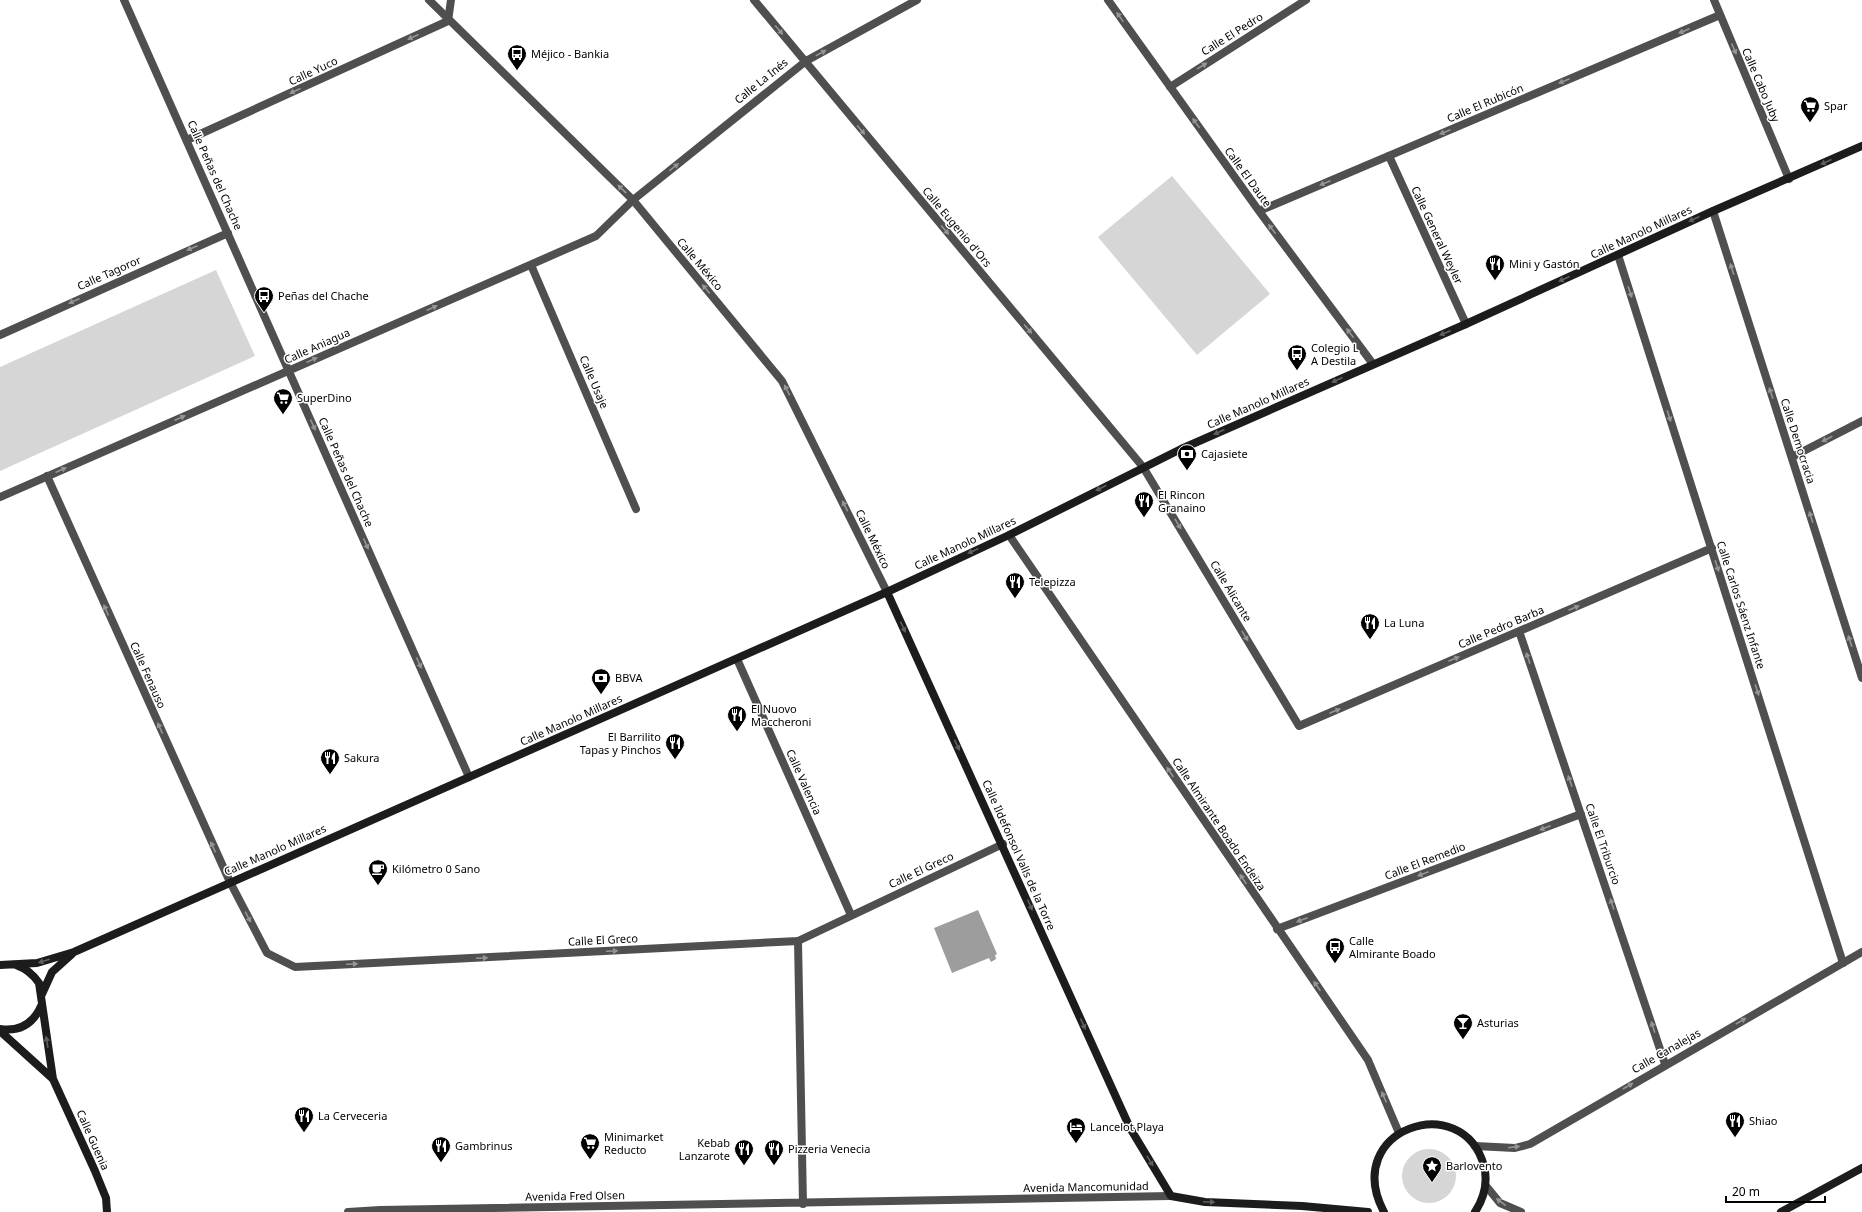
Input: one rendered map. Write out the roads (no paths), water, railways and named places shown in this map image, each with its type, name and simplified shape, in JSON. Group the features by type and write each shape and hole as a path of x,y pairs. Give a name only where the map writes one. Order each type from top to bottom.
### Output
{"main road":[{"name":"Calle Manolo Millares","path":"74,952 887,592 1009,535 1143,467 1466,324 1713,211 1862,146"},
{"name":"Calle Ildefonsol Valls de la Torre","path":"887,592 1003,844 1130,1128 1171,1196"},
{"path":"0,965 37,963 74,952"},
{"path":"42,994 52,972 74,952"},
{"path":"13,964 24,968 32,974 39,983 42,994 42,1005 53,1079"},
{"path":"0,1030 9,1031 20,1029 30,1024 42,1005"},
{"path":"0,1030 53,1079"},
{"name":"Calle Guenia","path":"53,1079 106,1198 107,1212"},
{"path":"1384,1212 1376,1197 1374,1181 1376,1164 1383,1149 1399,1133 1417,1125 1431,1124 1447,1126 1462,1134 1475,1146 1486,1172 1486,1186 1481,1204 1475,1212"},
{"path":"1781,1212 1862,1168"},
{"name":"Avenida Mancomunidad","path":"1171,1196 1205,1202 1294,1206 1368,1212"}],"street":[{"name":"Calle Peñas del Chache","path":"124,0 469,777"},
{"name":"Calle México","path":"429,0 448,21 633,200 782,381 887,592"},
{"path":"448,21 451,0"},
{"name":"Calle Eugenio d'Ors","path":"754,0 806,61 828,91 1143,467"},
{"name":"Calle La Inés","path":"633,200 806,61 917,0"},
{"name":"Calle El Daute","path":"1108,0 1259,211 1373,364"},
{"name":"Calle El Pedro","path":"1170,87 1306,0"},
{"name":"Calle Cabo Juby","path":"1714,0 1789,179"},
{"name":"Calle El Rubicón","path":"1259,211 1720,15"},
{"name":"Calle Yuco","path":"187,140 448,21"},
{"name":"Calle General Weyler","path":"1389,156 1466,324"},
{"name":"Calle Aniagua","path":"0,497 596,236 633,200"},
{"name":"Calle Democracia","path":"1713,211 1862,678"},
{"name":"Calle Tagoror","path":"0,335 228,233"},
{"name":"Calle Carlos Sáenz Infante","path":"1618,255 1843,963"},
{"name":"Calle Usaje","path":"531,265 636,508"},
{"path":"1792,457 1862,421"},
{"name":"Calle Alicante","path":"1143,467 1299,726"},
{"name":"Calle Fenauso","path":"47,476 230,882"},
{"name":"Calle Almirante Boado Endeiza","path":"1009,535 1368,1060 1399,1133"},
{"name":"Calle Pedro Barba","path":"1299,726 1712,548"},
{"name":"Calle El Triburcio","path":"1519,631 1582,814 1665,1064"},
{"name":"Calle Valencia","path":"737,659 851,915"},
{"name":"Calle El Remedio","path":"1277,929 1582,814"},
{"name":"Calle El Greco","path":"230,882 267,953 295,967 798,941 1003,844"},
{"path":"798,941 803,1204"},
{"name":"Calle Canalejas","path":"1475,1146 1515,1148 1530,1144 1665,1064 1862,952"},
{"path":"1486,1186 1500,1203 1521,1212"},
{"name":"Avenida Mancomunidad","path":"803,1204 1171,1196"},
{"name":"Avenida Fred Olsen","path":"348,1212 380,1210 803,1204"}],"place":[{"name":"Méjico - Bankia","path":"517,71"},
{"name":"Spar","path":"1810,123"},
{"name":"Mini y Gastón","path":"1495,281"},
{"name":"Peñas del Chache","path":"264,313"},
{"name":"Colegio L A Destila","path":"1297,371"},
{"name":"SuperDino","path":"283,415"},
{"name":"Cajasiete","path":"1187,471"},
{"name":"El Rincon Granaino","path":"1144,518"},
{"name":"Telepizza","path":"1015,599"},
{"name":"La Luna","path":"1370,640"},
{"name":"BBVA","path":"601,695"},
{"name":"El Nuovo Maccheroni","path":"737,732"},
{"name":"El Barrilito Tapas y Pinchos","path":"675,760"},
{"name":"Sakura","path":"330,775"},
{"name":"Kilómetro 0 Sano","path":"378,886"},
{"name":"Calle Almirante Boado","path":"1335,964"},
{"name":"Asturias","path":"1463,1040"},
{"name":"La Cerveceria","path":"304,1133"},
{"name":"Shiao","path":"1735,1138"},
{"name":"Lancelot Playa","path":"1076,1144"},
{"name":"Minimarket Reducto","path":"590,1160"},
{"name":"Gambrinus","path":"441,1163"},
{"name":"Kebab Lanzarote","path":"744,1166"},
{"name":"Pizzeria Venecia","path":"774,1166"},
{"name":"Barlovento","path":"1432,1183"}]}
